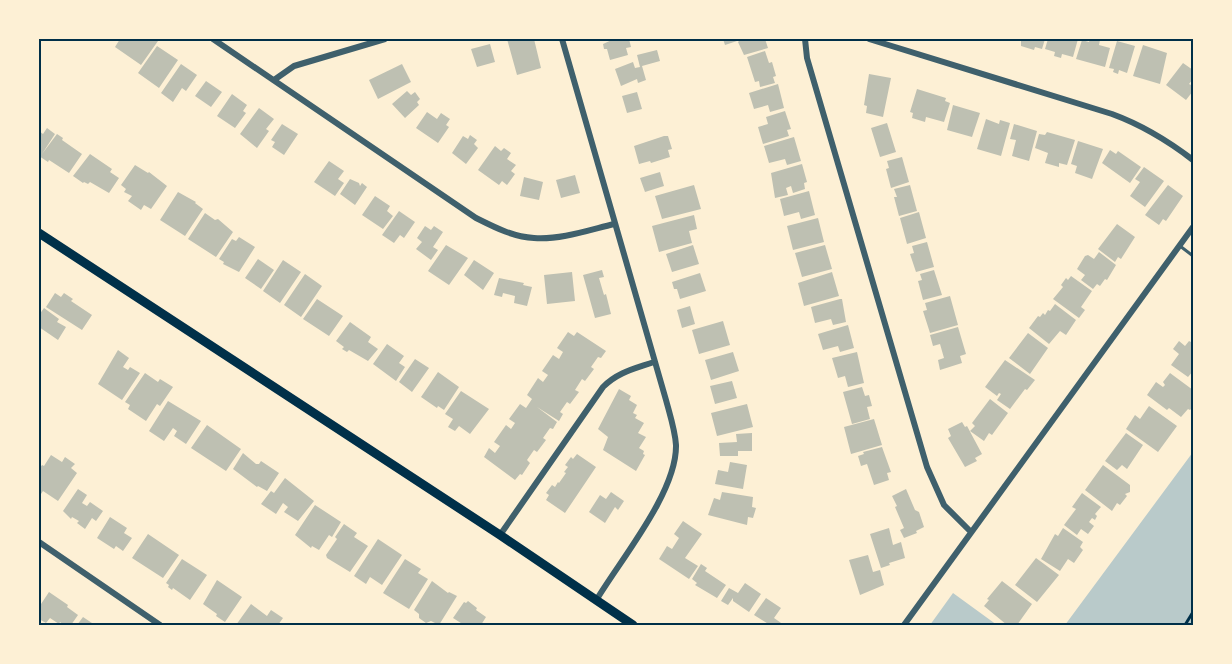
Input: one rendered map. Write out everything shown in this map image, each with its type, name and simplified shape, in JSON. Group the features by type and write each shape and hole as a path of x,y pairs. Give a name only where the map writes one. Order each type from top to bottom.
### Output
{"main road":[{"path":"39,233 597,599 633,625"}],"street":[{"path":"213,39 476,218 497,229 517,235 541,238 615,224"},
{"path":"274,80 294,66 385,39"},
{"path":"562,39 676,446 674,464 663,497 597,599"},
{"path":"805,39 807,58 927,467 944,505 971,532"},
{"path":"869,39 1112,114 1146,128 1169,141 1193,160"},
{"path":"904,625 1193,227"},
{"path":"500,535 603,387 621,372 654,362"},
{"path":"39,542 160,625"}],"lane":[{"path":"1180,246 1193,256"}],"path":[{"path":"1185,625 1193,612"}],"shaded area":[{"path":"1193,452 1193,625 1065,625"},
{"path":"953,593 997,625 930,625"}],"building":[{"path":"120,39 155,39 158,41 141,65 115,47"},
{"path":"507,39 534,39 541,68 517,75"},
{"path":"614,39 629,39 631,47 626,48 628,55 610,60 603,44"},
{"path":"723,39 765,39 768,48 744,55 738,42 740,40 725,45"},
{"path":"1021,39 1045,39 1042,49 1035,47 1034,50 1021,46"},
{"path":"1048,39 1078,39 1073,57 1062,54 1061,58 1054,56 1055,52 1045,49"},
{"path":"1090,39 1100,40 1099,45 1110,48 1105,67 1076,59 1082,40 1089,42"},
{"path":"1117,41 1135,46 1127,73 1119,70 1118,74 1113,72 1114,69 1109,68"},
{"path":"490,44 495,62 477,67 471,49"},
{"path":"1143,45 1167,53 1160,84 1133,76"},
{"path":"157,46 178,60 159,88 138,73"},
{"path":"657,50 660,61 642,66 646,80 638,83 637,79 621,86 615,69 633,62 635,68 640,67 637,55"},
{"path":"765,51 769,63 772,62 776,76 773,77 775,83 760,87 759,81 755,82 747,57"},
{"path":"1183,63 1193,70 1193,79 1189,84 1193,86 1193,91 1186,100 1166,85"},
{"path":"181,64 197,75 186,91 182,88 173,102 161,93"},
{"path":"402,64 411,82 378,99 369,80"},
{"path":"869,74 891,78 883,117 866,113 867,106 864,105"},
{"path":"206,81 222,92 211,107 195,96"},
{"path":"778,84 784,108 770,112 768,105 754,109 749,93"},
{"path":"917,89 946,98 945,101 950,103 944,122 926,117 925,122 912,118 913,113 910,112"},
{"path":"407,91 411,95 415,92 420,99 417,102 419,105 405,118 392,104"},
{"path":"637,92 642,109 627,113 622,96"},
{"path":"232,94 247,105 243,111 246,113 235,128 217,116"},
{"path":"953,105 980,113 972,137 947,130"},
{"path":"259,108 274,119 266,129 269,131 257,148 240,134"},
{"path":"785,111 791,129 787,130 789,136 763,144 758,127 768,124 766,117"},
{"path":"427,112 437,119 441,113 450,119 446,125 449,127 438,143 416,128"},
{"path":"986,119 999,124 1000,120 1010,123 1001,156 977,149"},
{"path":"887,123 896,152 880,157 871,128"},
{"path":"282,124 298,134 284,155 272,147 275,142 271,140"},
{"path":"1014,124 1037,131 1029,161 1012,156 1016,140 1010,139"},
{"path":"47,128 55,134 42,154 57,134 82,154 69,173 39,156 39,131 43,134"},
{"path":"1047,132 1075,140 1067,165 1059,163 1059,167 1045,163 1048,153 1035,148 1039,134 1045,135"},
{"path":"470,135 477,140 474,144 478,148 466,164 452,153 463,136 468,139"},
{"path":"668,136 672,149 668,150 670,157 639,164 634,146"},
{"path":"794,137 801,161 787,165 785,159 769,163 764,146"},
{"path":"1078,141 1103,149 1092,179 1075,173 1077,166 1071,164"},
{"path":"495,146 501,151 504,148 511,153 507,159 516,165 511,171 515,174 507,185 502,181 499,185 478,170"},
{"path":"1110,150 1116,154 1118,151 1141,167 1130,183 1102,163"},
{"path":"90,154 112,169 110,172 119,178 109,193 90,182 83,183 73,176"},
{"path":"902,157 909,182 891,188 886,169 889,168 887,161"},
{"path":"329,161 344,171 338,179 344,183 335,196 314,182"},
{"path":"802,164 807,182 804,183 805,189 793,193 791,186 786,188 788,195 775,198 771,173"},
{"path":"135,165 149,172 167,186 151,209 144,205 141,210 128,201 132,196 124,192 126,189 121,185"},
{"path":"1144,167 1164,181 1145,207 1130,196 1140,182 1135,179"},
{"path":"660,172 664,186 645,192 640,178"},
{"path":"575,175 580,193 561,198 556,180"},
{"path":"524,177 543,182 539,200 520,196"},
{"path":"350,179 359,183 360,186 362,183 367,187 355,205 340,194"},
{"path":"694,185 701,209 662,219 655,196"},
{"path":"910,185 917,211 899,216 894,189"},
{"path":"1168,185 1183,196 1166,221 1163,219 1159,225 1145,215"},
{"path":"809,191 815,215 801,219 799,212 784,216 780,199"},
{"path":"178,192 196,202 203,209 185,236 160,220"},
{"path":"375,196 390,206 387,211 393,216 383,229 362,215"},
{"path":"399,211 415,222 404,238 400,235 394,243 382,235"},
{"path":"919,212 926,238 907,244 900,218"},
{"path":"205,213 215,220 218,219 233,232 216,257 188,239"},
{"path":"694,215 697,229 689,231 692,243 659,252 652,226"},
{"path":"818,218 824,242 793,250 787,226"},
{"path":"1117,224 1135,237 1121,259 1118,257 1115,262 1098,249"},
{"path":"425,226 431,230 434,226 443,232 433,247 438,250 431,260 416,249 422,242 417,238"},
{"path":"239,237 255,247 239,272 223,264 224,262 219,259 232,239 236,241"},
{"path":"927,242 934,267 916,272 910,254 914,253 912,246"},
{"path":"446,245 468,258 449,285 428,271"},
{"path":"693,245 699,264 672,272 666,254"},
{"path":"825,245 832,269 802,277 795,253"},
{"path":"1099,252 1116,265 1107,280 1105,279 1100,286 1097,284 1093,289 1081,280 1085,275 1077,269 1085,256 1088,255 1094,259"},
{"path":"258,259 274,270 261,289 245,278"},
{"path":"283,260 301,272 280,303 263,291"},
{"path":"474,260 494,273 483,290 464,275"},
{"path":"602,270 604,277 599,278 611,314 595,318 583,275"},
{"path":"934,270 942,295 923,300 918,281 922,280 920,274"},
{"path":"572,272 575,301 547,304 544,275"},
{"path":"832,272 839,296 804,306 798,283"},
{"path":"700,273 706,291 680,299 672,282"},
{"path":"305,274 322,286 301,317 284,305"},
{"path":"1071,276 1092,291 1081,307 1085,310 1079,318 1053,299 1063,287 1061,285 1066,278 1068,280"},
{"path":"499,278 532,287 527,306 514,303 515,296 503,293 502,297 494,295"},
{"path":"55,293 61,297 64,293 73,299 71,301 92,315 82,330 46,307"},
{"path":"950,296 958,325 930,333 923,311 927,310 925,303"},
{"path":"317,299 343,316 329,336 303,319"},
{"path":"842,299 846,322 833,325 831,319 815,323 811,307"},
{"path":"1055,304 1076,320 1066,335 1060,331 1049,344 1029,328 1038,316 1040,317 1043,313 1045,315"},
{"path":"690,306 695,324 682,328 677,310"},
{"path":"44,308 59,319 57,322 66,327 58,340 39,327 39,315"},
{"path":"723,321 730,345 699,354 692,330"},
{"path":"350,322 371,337 368,342 378,349 368,361 349,350 347,352 342,349 344,347 336,341"},
{"path":"848,325 854,348 840,352 838,346 823,350 818,334"},
{"path":"958,327 966,354 960,356 962,363 940,370 938,360 944,358 940,344 933,346 930,335"},
{"path":"568,332 574,336 577,332 606,351 591,367 594,369 585,381 582,379 575,390 579,392 570,404 567,402 560,412 563,414 559,421 537,407 557,422 543,438 546,440 537,452 534,450 527,460 530,463 522,475 520,474 515,480 484,457 489,448 495,453 500,446 494,442 506,425 511,429 515,423 509,419 520,404 526,408 532,399 527,395 538,378 543,382 548,375 542,371 553,355 559,359 563,352 557,348"},
{"path":"1028,333 1048,348 1030,374 1009,358"},
{"path":"1179,341 1185,346 1189,341 1193,343 1193,371 1188,377 1171,365 1179,354 1173,349"},
{"path":"387,344 404,356 399,363 405,367 396,381 373,364"},
{"path":"118,350 129,358 123,367 128,370 130,367 140,373 122,400 98,384"},
{"path":"733,352 739,371 711,380 705,360"},
{"path":"857,352 864,383 848,387 845,376 838,378 832,358"},
{"path":"415,359 429,368 412,392 399,382"},
{"path":"1005,360 1035,380 1010,409 997,400 1001,394 997,396 985,387"},
{"path":"438,372 459,387 444,410 421,397"},
{"path":"145,373 158,382 160,379 173,387 160,406 157,404 146,421 128,409 130,405 125,402"},
{"path":"1170,373 1193,390 1193,407 1181,417 1147,395 1156,382 1163,387 1165,385 1163,382"},
{"path":"732,381 737,398 715,404 710,386"},
{"path":"862,387 865,396 869,395 872,406 867,407 870,419 852,424 843,392"},
{"path":"619,389 631,396 629,400 637,405 633,413 637,415 635,418 644,423 638,433 646,437 639,448 644,451 645,455 636,471 603,450 608,437 598,429"},
{"path":"461,391 489,409 470,434 459,426 455,431 448,427 453,419 445,414"},
{"path":"990,399 1008,413 992,435 989,433 984,441 970,431 975,426 972,423"},
{"path":"168,401 201,421 186,444 174,436 177,431 173,428 164,441 149,431"},
{"path":"747,404 753,427 717,436 711,413"},
{"path":"1149,406 1177,426 1158,452 1126,429 1135,415 1140,419"},
{"path":"874,419 882,445 851,454 844,427"},
{"path":"962,422 965,427 967,426 982,454 975,458 977,461 965,467 948,438 951,436 948,429"},
{"path":"207,425 241,449 226,471 191,448"},
{"path":"752,433 752,451 738,451 738,456 720,456 719,443 737,442 736,434"},
{"path":"1126,433 1143,445 1127,469 1122,465 1117,470 1105,461"},
{"path":"882,447 891,472 887,473 889,480 874,485 867,464 861,466 858,456 864,454 863,452"},
{"path":"243,453 256,464 261,461 279,473 267,491 257,487 233,469"},
{"path":"577,454 596,467 565,513 546,500 549,495 546,493 552,485 555,487 559,483 568,467 565,465 571,457 573,459"},
{"path":"51,455 62,462 65,457 75,464 71,468 77,473 58,501 43,491 39,497 39,469 42,465 44,466"},
{"path":"730,462 747,465 743,489 715,484 718,470 728,472"},
{"path":"1103,465 1130,485 1130,492 1125,494 1127,496 1120,505 1117,503 1112,511 1085,490"},
{"path":"285,478 314,501 298,521 284,512 288,507 283,503 276,514 261,504 271,491 274,493"},
{"path":"78,489 87,495 82,503 87,506 90,502 103,511 96,521 92,518 85,529 77,523 79,521 72,517 71,519 63,511"},
{"path":"906,489 915,510 919,512 924,527 916,531 917,533 904,538 900,530 904,528 892,496"},
{"path":"611,492 624,501 618,510 615,507 605,523 589,512 600,495 606,499"},
{"path":"722,492 753,497 752,507 756,508 753,518 748,517 747,525 708,515 714,498 720,500"},
{"path":"1082,493 1101,507 1095,514 1097,516 1095,520 1092,518 1089,522 1094,526 1088,534 1081,529 1077,535 1064,525 1076,509 1072,507"},
{"path":"315,505 341,522 332,537 329,535 319,550 312,546 311,548 295,535"},
{"path":"110,517 127,528 124,533 132,538 123,551 116,546 114,549 97,538"},
{"path":"683,521 702,534 685,558 698,566 689,579 659,559 667,546 672,549 679,538 674,534"},
{"path":"344,524 357,533 354,537 368,546 350,572 327,558 326,555"},
{"path":"889,528 893,545 901,542 905,558 881,568 870,534"},
{"path":"1063,528 1083,542 1080,547 1083,550 1074,563 1068,559 1060,571 1041,559 1055,534 1058,536"},
{"path":"148,534 179,555 163,578 132,558"},
{"path":"378,539 402,555 382,585 370,577 366,584 354,576"},
{"path":"868,555 873,572 880,570 884,585 860,595 849,560"},
{"path":"1036,558 1059,575 1037,602 1015,585"},
{"path":"182,559 207,575 190,600 173,588 172,590 166,583"},
{"path":"405,559 421,569 418,573 428,579 409,609 383,593"},
{"path":"701,564 707,568 705,571 726,585 717,598 695,585 697,583 692,579"},
{"path":"217,580 242,597 225,622 203,604"},
{"path":"432,581 448,593 457,596 439,625 431,621 426,623 414,610"},
{"path":"1002,581 1032,604 1017,625 1007,625 984,606"},
{"path":"745,583 761,594 749,612 733,601 733,598 728,605 721,601 729,588 738,593"},
{"path":"49,592 78,615 71,625 64,625 60,622 59,624 50,618 46,623 39,619 39,607"},
{"path":"766,598 781,608 774,618 784,625 770,625 754,615"},
{"path":"468,601 486,617 481,625 464,625 453,618 464,602"},
{"path":"251,604 267,616 271,610 283,618 278,625 236,625"},
{"path":"83,617 95,625 77,625"}]}
